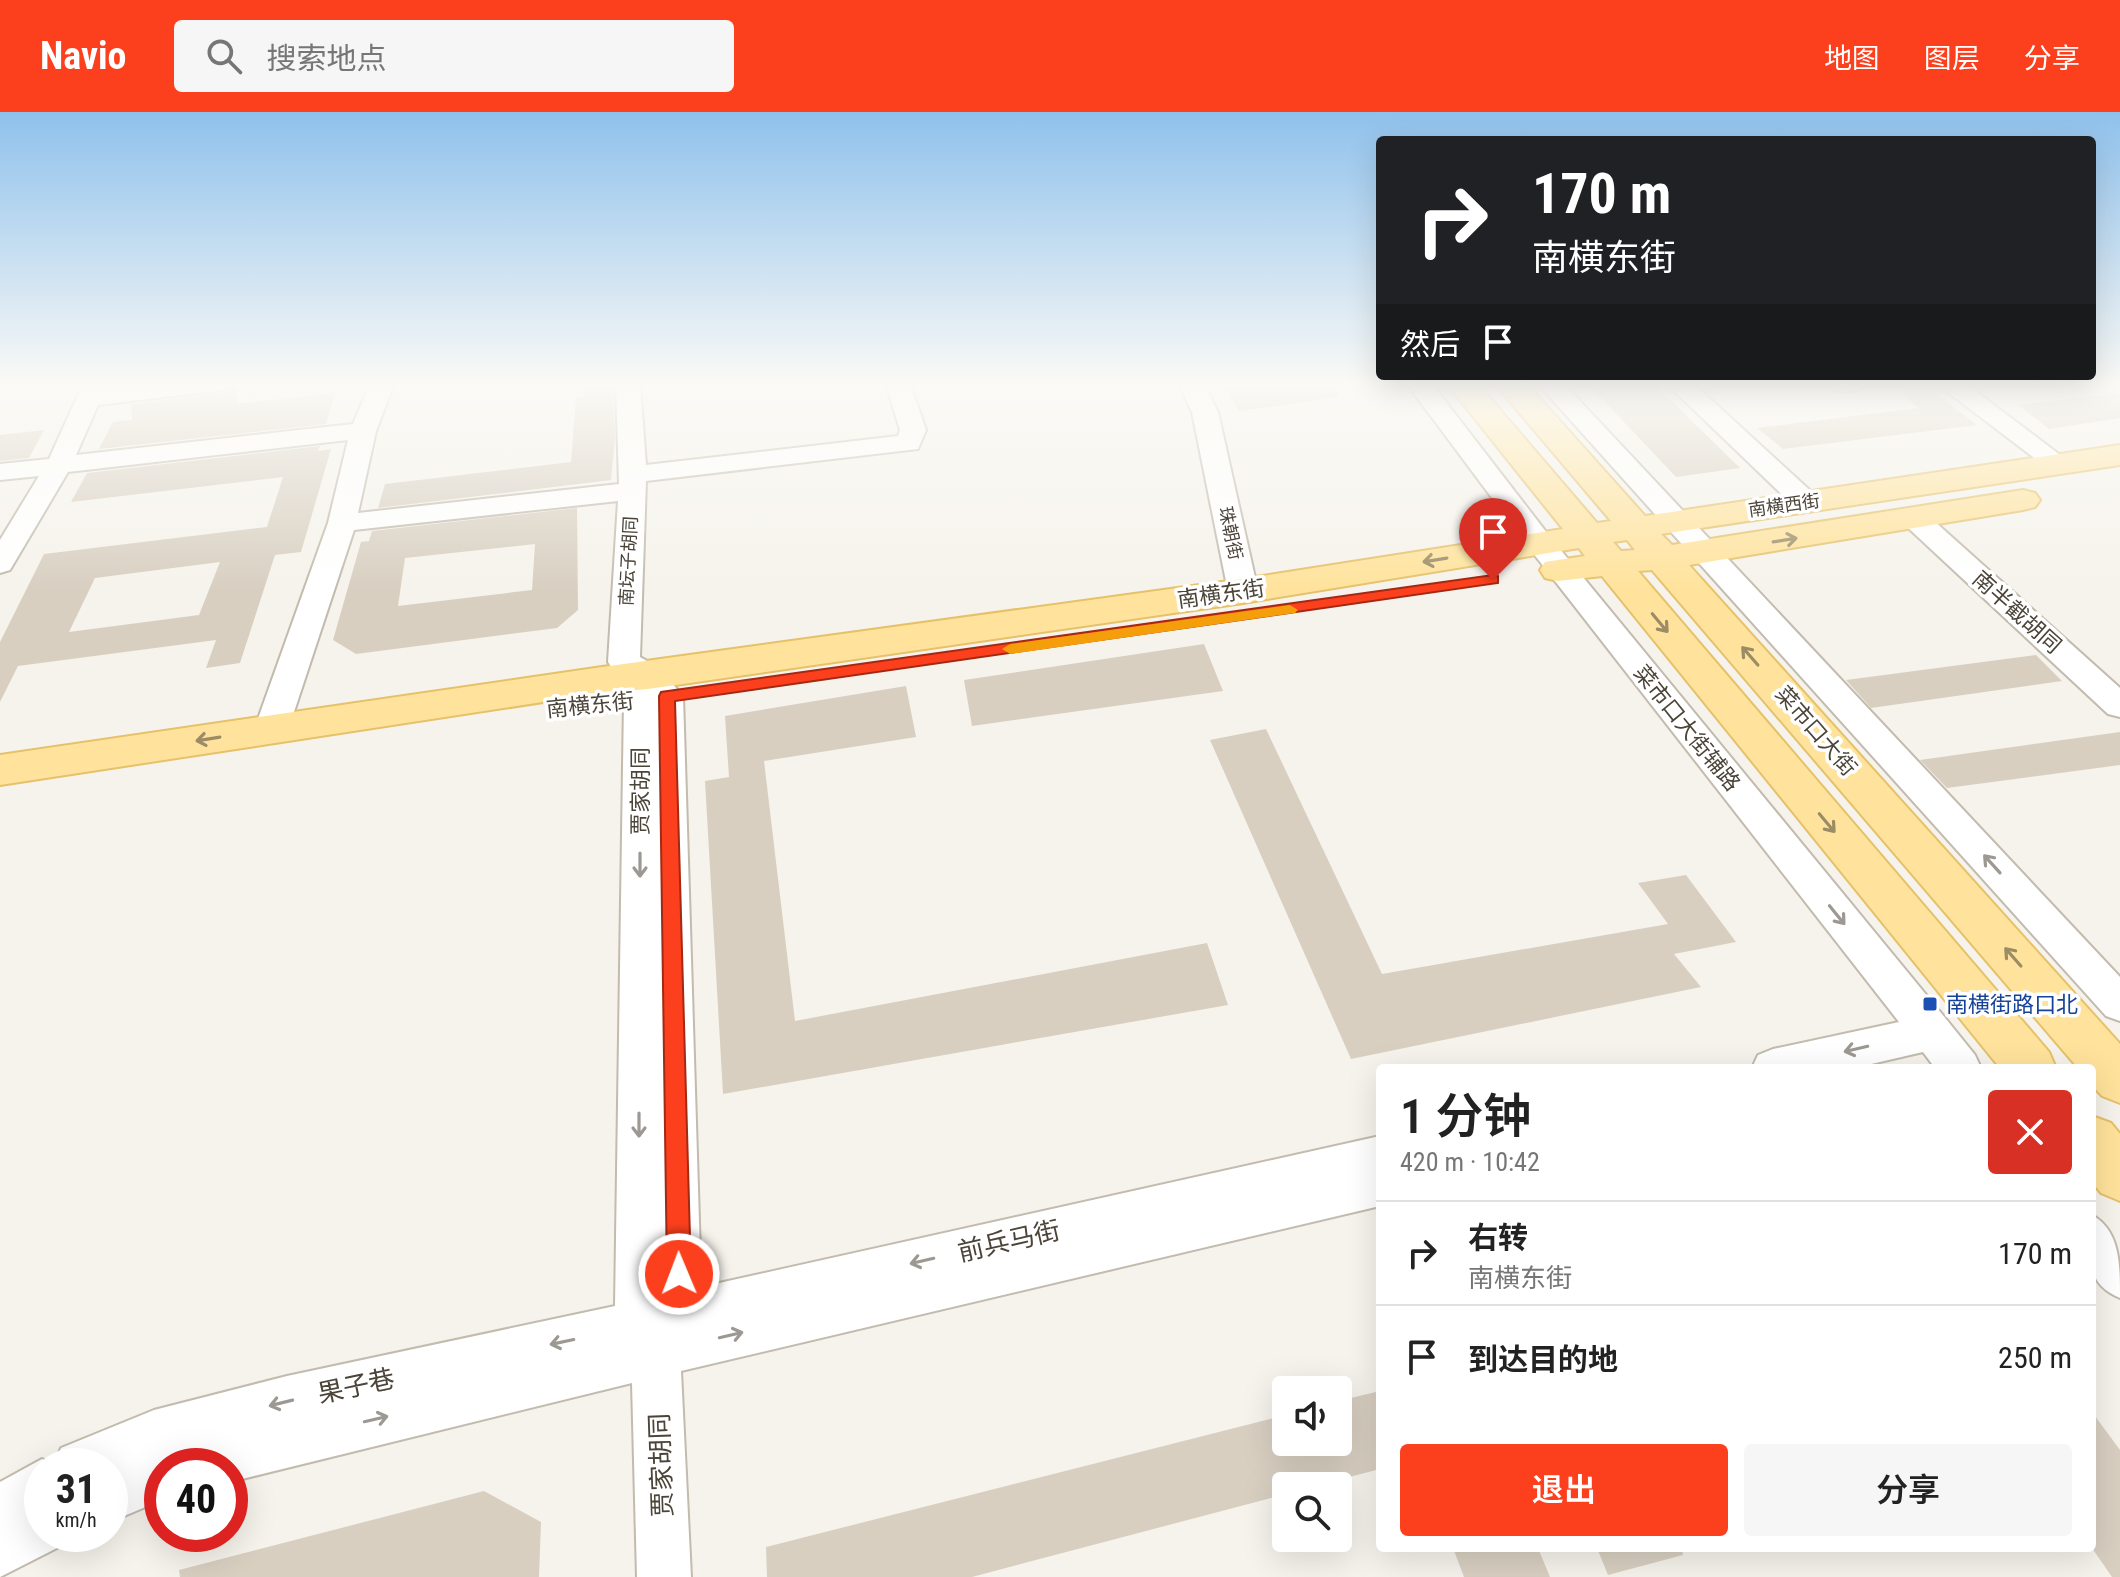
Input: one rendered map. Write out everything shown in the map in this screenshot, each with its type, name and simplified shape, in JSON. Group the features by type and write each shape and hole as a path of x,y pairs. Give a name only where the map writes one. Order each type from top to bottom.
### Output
{"main road":[{"path":"1518,452 2028,1064"},
{"name":"菜市口大街","path":"1577,452 1660,536 2120,1080"},
{"name":"南横西街","path":"1660,536 1806,502 2120,455"},
{"name":"南横西街","path":"1660,536 1708,552 2120,485"},
{"name":"南横东街","path":"0,770 602,680 652,691 1243,591 1599,550 1660,536"},
{"name":"南横东街","path":"0,796 284,756 452,721 1551,556"},
{"path":"2096,1146 2120,1175"}],"street":[{"path":"0,564 65,452"},
{"path":"0,472 172,452"},
{"path":"271,730 342,523 358,452"},
{"name":"南坛子胡同","path":"631,452 624,662 652,691"},
{"path":"342,523 844,452"},
{"name":"珠朝街","path":"1214,452 1243,591"},
{"name":"菜市口大街辅路","path":"1471,452 1947,1051"},
{"path":"1599,452 1660,536"},
{"path":"1753,452 1806,502"},
{"path":"2043,452 2059,464"},
{"name":"南半截胡同","path":"1914,518 2120,706"},
{"path":"1708,552 2120,1004"},
{"name":"贾家胡同","path":"652,691 656,1332 664,1577"},
{"path":"1814,1064 1947,1051"},
{"path":"1901,1064 1947,1051"},
{"name":"前兵马街","path":"656,1332 1376,1158"},
{"name":"前兵马街","path":"656,1332 1376,1186"},
{"path":"2096,1243 2120,1275"},
{"name":"果子巷","path":"123,1448 154,1435 287,1401 656,1332"},
{"name":"果子巷","path":"248,1450 656,1332"},
{"path":"0,1512 24,1497"},
{"path":"0,1550 24,1535"}],"building":[{"path":"0,452 32,452 29,458 0,461"},
{"path":"265,452 330,452 301,552 275,555 240,663 206,668 216,640 18,666 0,702 0,642 44,554 267,527 283,477 71,502 87,473","holes":["220,562 199,615 69,632 95,578"]},
{"path":"572,452 614,452 611,480 378,508 385,484 571,462"},
{"path":"1653,452 1724,452 1740,468 1676,477"},
{"path":"577,508 578,610 557,628 356,654 333,640 361,542 369,541 372,531","holes":["535,544 532,590 398,606 405,558"]},
{"path":"1204,644 1223,691 972,726 964,680"},
{"path":"2036,655 2062,681 1871,708 1846,680"},
{"path":"906,686 916,737 764,761 795,1021 1207,943 1228,1005 723,1094 705,781 729,777 725,716"},
{"path":"1266,729 1382,974 1668,924 1638,883 1686,875 1736,942 1674,954 1701,987 1351,1059 1210,740"},
{"path":"2120,732 2120,765 1947,788 1920,760"},
{"path":"1376,1392 1376,1470 1352,1476 1352,1472 1272,1472 1272,1498 972,1577 767,1577 766,1547 1272,1419 1272,1456 1352,1456 1352,1398"},
{"path":"2096,1417 2120,1450 2120,1577 2112,1577 2095,1552"},
{"path":"484,1491 541,1522 539,1577 180,1577 179,1570"},
{"path":"1455,1552 1540,1552 1550,1577 1464,1577"},
{"path":"1599,1552 1683,1552 1683,1555 1608,1575"}],"slow traffic":[{"path":"1010,649 1290,610"}],"place":[{"name":"南横街路口北","path":"1930,1004"}],"route":[{"path":"679,1274 667,696 1493,580"}]}
